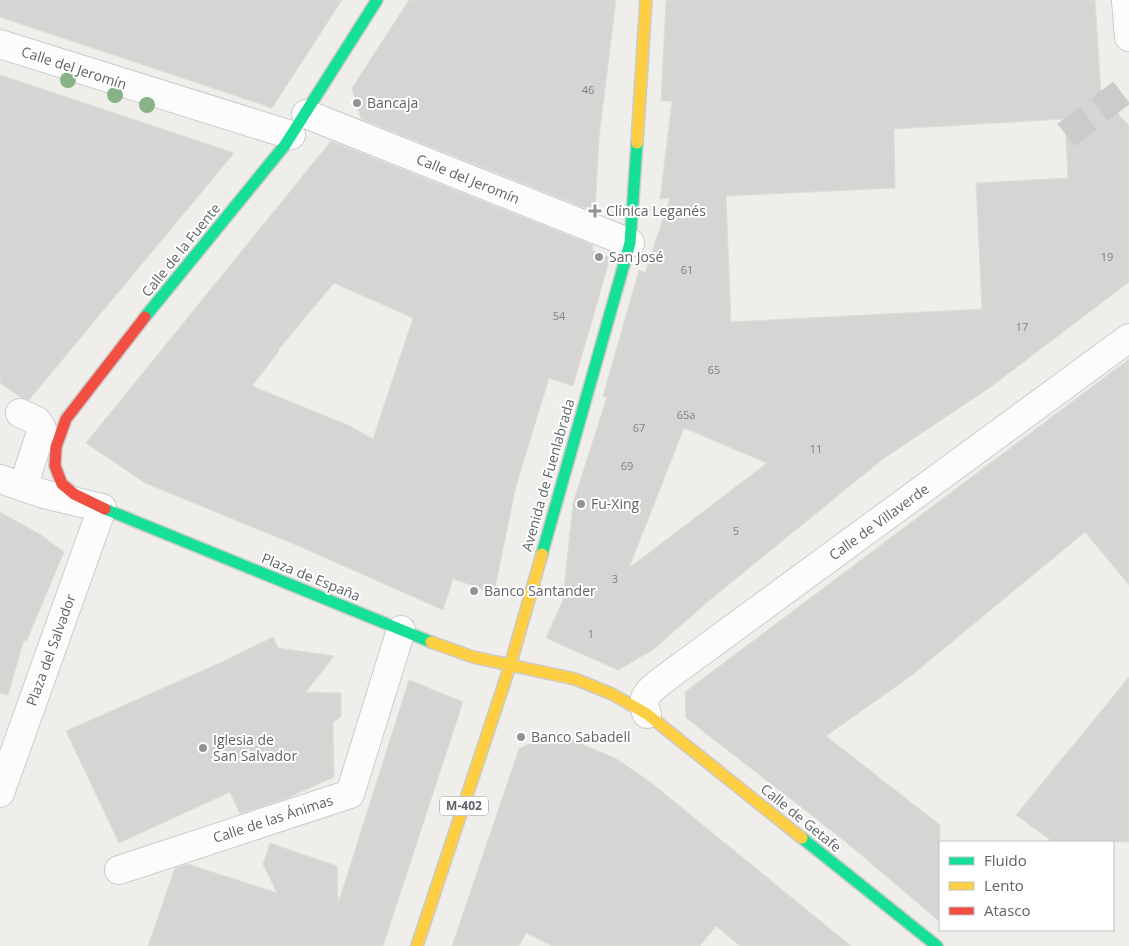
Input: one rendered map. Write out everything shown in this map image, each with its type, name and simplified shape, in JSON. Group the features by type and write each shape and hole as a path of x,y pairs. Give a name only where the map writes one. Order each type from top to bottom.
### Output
{"main road":[{"name":"Avenida de Fuenlabrada","path":"417,946 510,666 630,243 646,0"},
{"name":"Calle de la Fuente","path":"102,508 68,490 59,476 55,467 54,446 61,429 130,336 271,164 298,124 371,2"},
{"name":"Plaza de España","path":"102,508 478,660 510,666"},
{"name":"Calle de Getafe","path":"510,666 548,672 596,687 647,714 937,946"}],"street":[{"path":"1126,0 1129,37"},
{"name":"Calle del Jeromín","path":"0,44 298,124 630,243"},
{"name":"Calle de Villaverde","path":"647,714 644,705 645,696 660,682 1129,338"},
{"path":"20,412 37,421 42,429 12,483 44,494 102,508"},
{"name":"Plaza del Salvador","path":"0,793 102,508"},
{"name":"Calle de las Ánimas","path":"119,870 350,794 401,630"}],"building":[{"path":"0,0 342,0 272,108 0,17"},
{"path":"409,0 616,0 599,138 595,212 361,119 352,88"},
{"path":"666,0 1095,0 1101,94 1129,126 1129,282 992,386 883,459 711,599 654,649 618,670 546,638 563,600 573,503 607,397 603,396 639,270 645,273 670,198 660,199 672,101 661,101","holes":["1065,119 1068,178 976,183 982,309 731,322 726,196 895,188 894,129","684,428 767,463 629,568"]},
{"path":"0,75 234,153 29,400 22,398 0,383"},
{"path":"331,141 593,245 592,250 610,258 573,386 549,378 516,486 494,593 453,579 443,610 301,547 145,483 86,443","holes":["334,283 413,318 373,439 350,426 252,386 278,350"]},
{"path":"1129,359 1129,585 1085,532 912,675 826,736 940,825 939,921 846,842 686,718 685,692"},
{"path":"0,512 41,535 64,552 26,642 24,639 8,695 0,693"},
{"name":"Iglesia de San Salvador","path":"273,637 278,648 334,656 306,692 341,693 341,716 333,723 334,777 285,799 240,814 230,792 119,843 66,731 222,662"},
{"path":"1129,677 1129,842 1052,841 1016,815"},
{"path":"409,680 463,702 383,946 148,946 175,868 188,864 277,893 263,864 270,843 337,866 338,904"},
{"path":"553,732 615,758 649,781 851,946 740,946 716,926 700,946 552,946 526,933 519,946 452,946 519,749"}],"tunnel":[{"path":"1066,135 1129,87"}],"traffic: fast":[{"path":"145,317 285,145 377,0"},
{"path":"542,554 630,243 637,143"},
{"path":"105,509 431,642"},
{"path":"802,838 937,946"}],"traffic: slow":[{"path":"637,143 646,0"},
{"path":"417,946 510,666 542,554"},
{"path":"431,642 473,657 575,679 612,694 647,714 802,838"}],"traffic: jam":[{"path":"105,509 74,494 62,484 55,466 56,447 66,419 145,317"}],"place":[{"name":"Bancaja","path":"357,103"},
{"name":"Clínica Leganés","path":"595,211"},
{"name":"San José","path":"599,257"},
{"name":"Fu-Xing","path":"581,504"},
{"name":"Banco Santander","path":"474,591"},
{"name":"Banco Sabadell","path":"521,737"},
{"name":"Iglesia de San Salvador","path":"203,748"}]}
